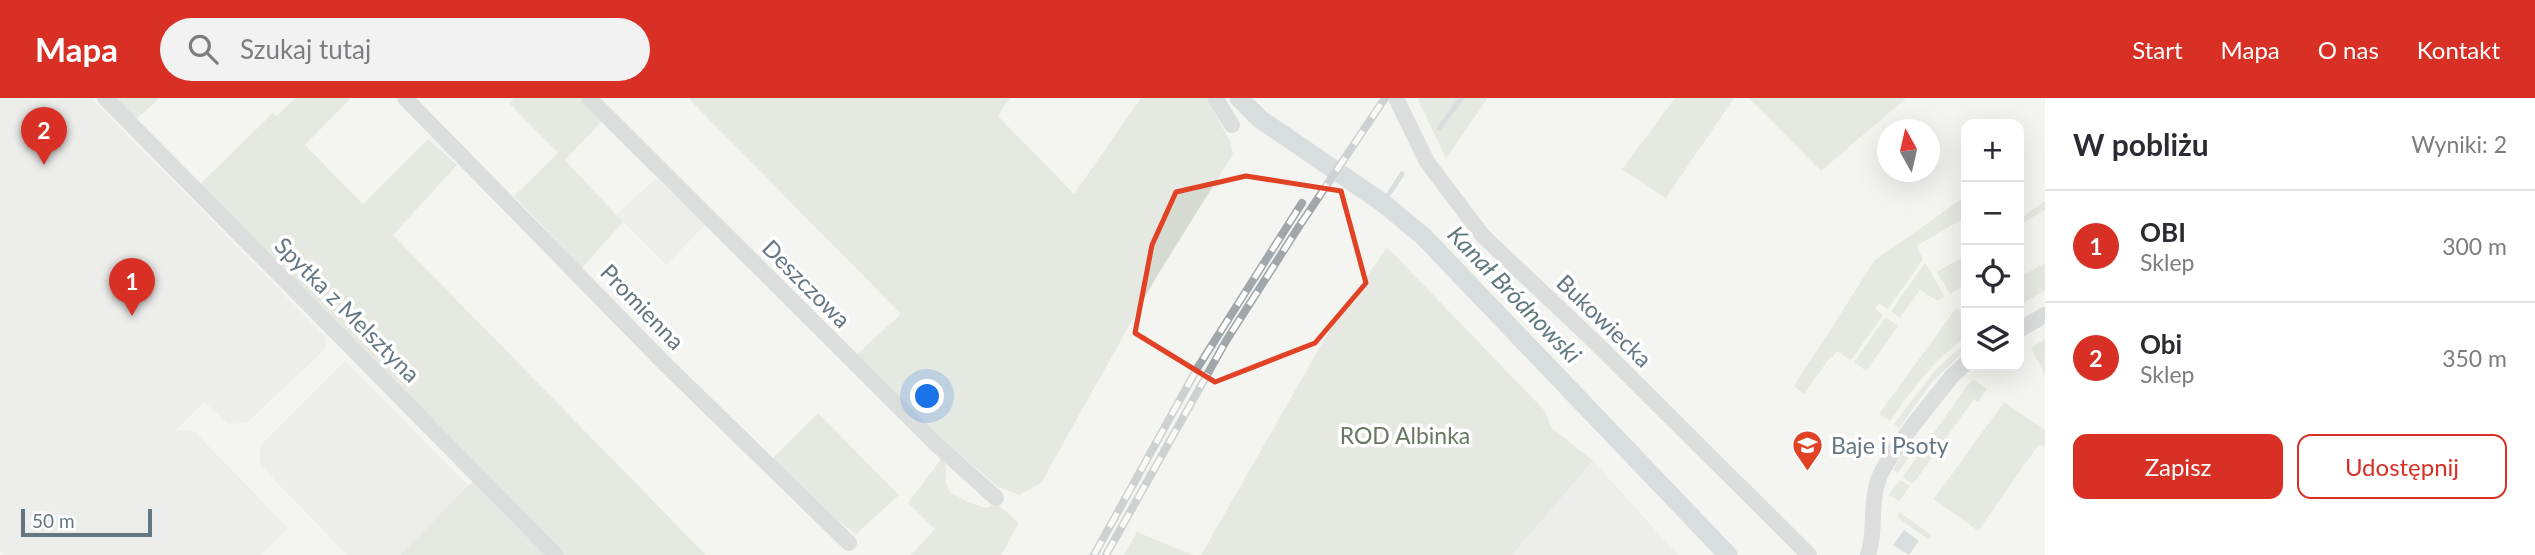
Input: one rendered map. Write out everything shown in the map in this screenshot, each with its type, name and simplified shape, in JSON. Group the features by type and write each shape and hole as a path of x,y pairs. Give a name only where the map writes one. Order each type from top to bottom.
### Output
{"street":[{"name":"Spytka z Melsztyna","path":"105,98 556,555"},
{"name":"Promienna","path":"405,98 664,363 849,543"},
{"name":"Deszczowa","path":"589,98 934,442 996,498"},
{"path":"1215,98 1233,125"},
{"name":"Bukowiecka","path":"1396,98 1427,162 1483,236 1809,555"},
{"path":"2024,327 2045,315"},
{"path":"1868,555 1872,540 1873,502 1880,473 1961,368"}],"highlighted area":[{"path":"1246,176 1341,191 1366,283 1315,343 1215,382 1135,333 1152,245 1176,192"}],"shaded area":[{"path":"0,98 91,98 325,336 325,349 247,423 228,424 204,402 176,430 194,431 288,528 261,555 4,555 0,550"},
{"path":"656,178 705,225 666,265 616,215"},
{"path":"345,361 469,486 400,555 347,555 260,465 260,446"},
{"path":"1593,461 1602,471 1678,555 1512,555"},
{"path":"1904,530 1919,541 1909,555 1893,545"}],"green space":[{"path":"111,98 160,98 134,121"},
{"path":"295,98 351,98 305,145 363,204 428,139 457,165 393,235 706,555 564,555 198,186 273,113 277,116"},
{"path":"514,98 580,98 602,121 565,160 623,222 582,268 514,196 558,153 509,103"},
{"path":"688,98 1010,98 998,116 1074,194 1141,98 1206,98 1230,141 1233,154 1157,276 1041,483 1019,495 998,487 914,414 857,354 901,314"},
{"path":"1417,98 1488,98 1446,158"},
{"path":"1675,98 1734,98 1666,198 1622,169"},
{"path":"1749,98 1906,98 1882,119 1877,119 1877,123 1821,171"},
{"path":"1961,200 1961,220 1916,246 1923,259 1888,309 1879,303 1875,309 1883,315 1851,360 1837,351 1804,394 1794,386 1875,260"},
{"path":"2045,201 2045,210 2024,222 2024,216"},
{"name":"ROD Albinka","path":"1387,247 1545,411 1551,427 1593,461 1512,555 1201,555 1328,333"},
{"path":"1961,258 1961,287 1950,294 1937,272"},
{"path":"1925,263 1945,297 1938,301 1920,290 1900,318 1891,311"},
{"path":"2045,263 2045,290 2024,303 2024,275"},
{"path":"1957,307 1961,314 1961,341 1933,365 1890,421 1879,414"},
{"path":"1886,317 1898,326 1866,371 1854,362"},
{"path":"2045,339 2045,374 2031,348"},
{"path":"1961,347 1961,355 1933,381 1899,428 1894,424 1936,369"},
{"path":"1974,380 1987,389 1978,402 1974,399 1913,484 1903,477 1968,384"},
{"path":"2004,402 2045,430 2045,445 2044,447 2039,444 1978,531 1934,499"},
{"path":"818,413 899,495 856,534 827,513 773,458"},
{"path":"1906,449 1915,449 1898,473 1893,470"},
{"path":"942,458 946,461 946,484 950,492 986,508 997,504 1019,523 1001,555 911,555 935,529 908,503"},
{"path":"474,480 547,555 400,555"},
{"path":"1900,480 1910,486 1899,501 1889,495"},
{"path":"1899,512 1932,535 1929,540 1897,517"},
{"path":"1137,532 1193,555 1124,555"}],"waterway":[{"name":"Kanał Bródnowski","path":"1239,98 1260,119 1383,203 1424,237 1728,555"},
{"path":"1439,128 1462,98"},
{"path":"1383,203 1402,174"}],"railway":[{"path":"1106,555 1226,341 1385,98"},
{"path":"1094,555 1198,367 1302,203"}],"place":[{"name":"Obi","path":"44,165"},
{"name":"OBI","path":"132,316"},
{"name":"Baje i Psoty","path":"1808,473"}]}
